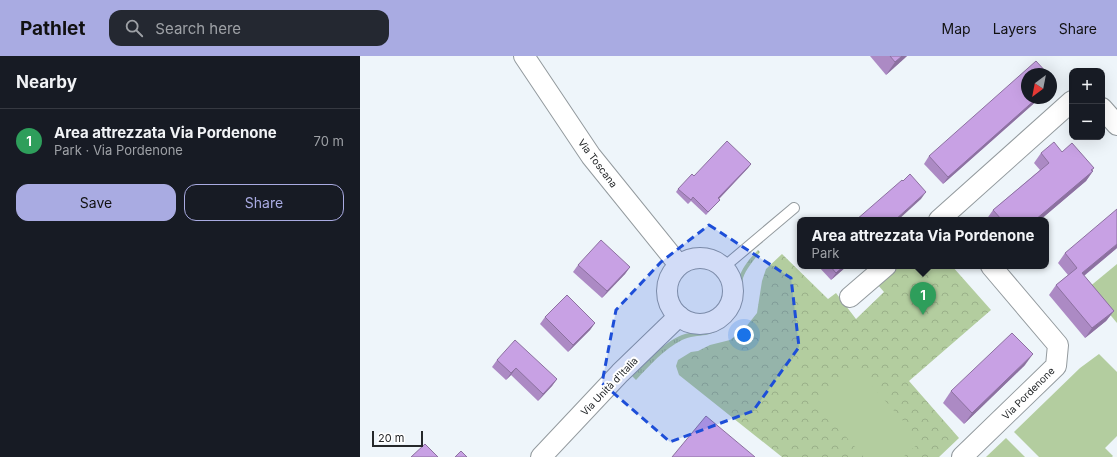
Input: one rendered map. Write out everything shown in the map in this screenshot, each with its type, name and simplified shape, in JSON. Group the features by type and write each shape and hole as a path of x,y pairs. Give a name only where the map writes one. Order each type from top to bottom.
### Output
{"street":[{"name":"Via Toscana","path":"524,56 591,156 679,265"},
{"path":"947,217 1069,104"},
{"path":"1105,111 1117,125"},
{"path":"702,257 718,262 724,267 731,276 734,287 733,299 729,309 721,317 711,323 699,324 688,322 672,309 668,300 668,281 679,265 694,258 702,257"},
{"path":"850,298 883,269"},
{"name":"Via Pordenone","path":"962,457 1056,366 1058,345 993,269"},
{"name":"Via Unità d'Italia","path":"548,455 620,373 679,316"}],"lane":[{"path":"724,267 794,208"}],"highlighted area":[{"path":"709,225 791,278 799,347 753,411 670,442 602,383 616,310 661,262"}],"green space":[{"path":"758,250 760,252 744,275 741,301 737,312 728,324 713,333 694,336 675,344 658,358 636,380 632,376 655,353 675,338 688,333 716,327 732,313 737,299 740,274"},
{"path":"782,254 828,299 836,293 856,319 884,292 878,285 897,269 955,269 991,310 909,381 959,438 939,457 782,457 679,375 676,366 678,360 691,352 730,340 745,328 757,313 762,281 766,269"},
{"path":"1117,264 1117,323 1088,288"},
{"path":"1099,354 1117,372 1117,436 1105,448 1113,456 1039,457 1014,432 1080,368"},
{"path":"856,368 921,441 903,457 864,457 816,403"},
{"path":"1006,438 1025,457 986,457"}],"building":[{"path":"890,56 902,56 895,62"},
{"path":"1036,61 1042,68 1028,68"},
{"path":"1021,74 1021,104 1030,104 948,177 929,156"},
{"path":"727,141 751,164 718,198 720,200 708,212 693,197 691,200 678,189 692,174 694,176"},
{"path":"1054,142 1062,152 1072,143 1094,168 1091,170 1093,171 1039,217 999,217 993,210 1049,163 1041,153"},
{"path":"910,174 926,192 898,217 859,217 902,180 903,181"},
{"path":"1117,209 1117,244 1082,273 1114,311 1092,328 1056,285 1077,268 1065,253"},
{"path":"601,240 630,267 607,291 578,265"},
{"path":"833,269 841,269 836,273"},
{"path":"567,295 595,323 573,345 545,317"},
{"path":"1012,333 1033,354 972,413 951,391"},
{"path":"515,340 557,379 543,394 516,368 511,373 497,360"},
{"path":"706,416 755,457 672,457"},
{"path":"425,444 438,457 411,457"},
{"path":"461,451 467,457 455,457"}],"place":[{"name":"Area attrezzata Via Pordenone","path":"923,315"}]}
